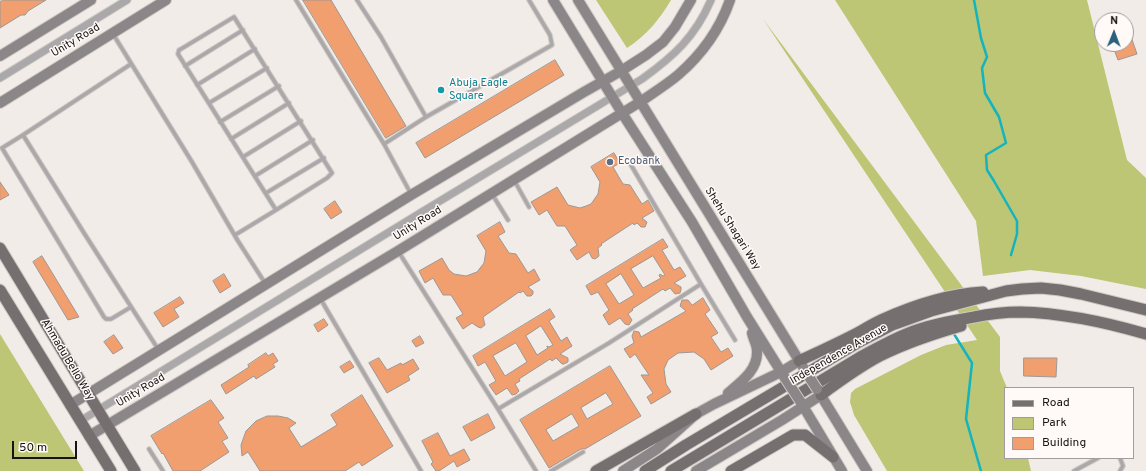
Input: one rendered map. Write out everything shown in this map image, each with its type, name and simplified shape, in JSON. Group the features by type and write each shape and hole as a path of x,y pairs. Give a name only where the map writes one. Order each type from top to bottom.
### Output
{"main road":[{"name":"Ahmadu Bello Way","path":"0,248 135,471"},
{"name":"Independence Avenue","path":"645,471 744,410 876,332 931,311 1006,291 1041,288 1060,290 1105,299 1146,310"},
{"name":"Ahmadu Bello Way","path":"0,290 110,471"},
{"path":"802,365 879,320 922,303 963,294 1006,291"},
{"path":"819,392 874,360 906,344 941,332 1018,312"},
{"name":"Independence Avenue","path":"671,471 883,344 933,325 989,314 1018,312 1063,316 1097,322 1146,334"},
{"path":"596,471 696,414"},
{"path":"731,471 793,435 805,435 833,457"}],"street":[{"path":"0,56 91,0"},
{"name":"Unity Road","path":"0,78 127,0"},
{"name":"Unity Road","path":"0,103 166,0"},
{"path":"553,0 622,113 692,222 842,471"},
{"name":"Shehu Shagari Way","path":"578,0 867,471"},
{"path":"70,405 411,195 584,92 604,82 646,55 663,42 676,27 691,0"},
{"name":"Unity Road","path":"80,421 437,202 642,79 667,60 694,32 705,13 710,0"},
{"name":"Unity Road","path":"89,436 398,251 640,102 677,76 694,60 717,28 730,0"},
{"path":"714,404 744,379 755,364 757,352 748,317"},
{"name":"Independence Avenue","path":"623,471 657,449 696,414 714,404 783,375 802,365"},
{"path":"696,471 782,420 801,404 819,392"}],"lane":[{"path":"296,0 384,144 411,195"},
{"path":"357,0 381,37 426,117"},
{"path":"384,144 426,117 552,46 550,35 529,0"},
{"path":"235,235 276,210 327,178 332,173 244,30 234,17 179,50 178,54 276,210"},
{"path":"185,66 244,30"},
{"path":"112,33 266,284"},
{"path":"197,85 255,49"},
{"path":"131,64 23,135 1,146 104,317 106,319 111,319 131,308"},
{"path":"209,103 267,68"},
{"path":"220,122 279,86"},
{"path":"231,139 289,103"},
{"path":"243,157 301,121"},
{"path":"23,135 158,350"},
{"path":"255,176 313,140"},
{"path":"266,193 324,158"},
{"path":"631,165 735,340"},
{"path":"514,179 529,207"},
{"path":"491,193 508,220"},
{"path":"398,251 536,471"},
{"path":"498,409 609,343 701,284"},
{"path":"320,297 421,471"},
{"path":"149,449 163,471"},
{"path":"551,471 583,452"},
{"path":"1074,471 1096,459"},
{"path":"1120,459 1123,466 1120,471"}],"green space":[{"path":"596,0 671,0 652,27 627,48"},
{"path":"835,0 1087,0 1094,28 1094,52 1100,52 1127,160 1146,178 1146,289 1081,276 1030,270 983,276 976,221"},
{"path":"763,19 1000,337 1000,371 1007,387 1004,387 1004,459 1028,459 1031,471 887,471 854,415 850,402 851,393 855,389 921,355 946,345 977,340"},
{"path":"0,334 84,471 0,471"}],"building":[{"path":"3,0 46,0 28,11 25,15 21,15 0,28 0,2"},
{"path":"303,0 331,0 406,126 386,138"},
{"path":"1134,45 1137,54 1118,60 1115,52 1134,52"},
{"path":"555,60 564,75 425,158 416,143"},
{"path":"614,153 620,163 613,167 623,184 630,185 642,204 648,200 654,211 642,218 647,222 645,227 641,227 637,223 634,225 633,223 601,244 602,245 598,248 599,256 595,259 592,258 589,252 577,260 570,250 577,245 565,226 557,226 547,210 539,215 531,202 557,187 568,205 580,208 591,204 598,194 600,182 591,167"},
{"path":"0,182 9,195 0,200"},
{"path":"335,201 342,212 331,219 324,209"},
{"path":"500,222 505,232 498,236 509,253 516,254 528,273 534,269 540,280 528,287 533,291 531,296 527,296 523,291 520,293 519,292 483,317 485,325 481,328 472,323 463,329 456,318 463,314 451,295 443,295 433,278 425,283 419,271 442,258 449,270 454,274 466,276 477,272 484,263 486,251 477,236"},
{"path":"663,239 668,247 662,250 674,270 680,267 686,276 674,283 681,287 680,293 675,294 670,288 665,291 663,289 632,309 633,310 628,314 632,320 629,325 625,324 620,318 609,325 603,315 609,310 598,292 591,295 586,286","holes":["653,256 665,275 663,276 660,274 659,276 661,278 643,288 631,269","621,274 634,295 619,304 606,284"]},
{"path":"42,256 79,317 68,320 33,262"},
{"path":"224,274 231,286 220,293 213,281"},
{"path":"180,297 184,303 174,309 179,317 163,327 154,313"},
{"path":"703,298 710,310 705,314 718,333 711,337 721,352 728,348 733,356 711,370 704,359 694,352 678,353 668,360 664,369 666,384 671,392 651,404 647,397 653,393 641,375 649,375 635,354 630,358 624,349 634,343 632,336 634,331 639,332 641,337 686,311 680,306 682,300 688,300 692,305"},
{"path":"550,309 555,317 549,321 561,341 567,337 572,346 560,354 568,358 568,362 562,364 556,358 552,361 550,359 519,379 520,381 515,384 519,391 512,395 507,388 496,395 489,385 496,381 485,362 478,366 473,356","holes":["541,326 553,345 549,347 547,346 548,348 537,355 526,336","516,343 527,362 505,376 493,356"]},
{"path":"324,319 328,325 318,332 314,325"},
{"path":"114,335 123,348 113,354 104,342"},
{"path":"420,336 424,343 416,347 412,341"},
{"path":"266,353 268,356 273,353 278,361 273,364 275,367 256,379 254,376 226,394 221,385 249,367 248,365"},
{"path":"379,358 387,370 401,363 402,365 413,359 419,369 408,376 410,380 387,393 369,363"},
{"path":"1024,358 1057,358 1056,377 1024,376"},
{"path":"350,361 354,367 344,373 340,367"},
{"path":"610,366 641,416 549,468 520,420","holes":["606,393 613,404 587,419 581,408","572,414 579,426 553,441 546,430"]},
{"path":"362,395 393,446 362,466 359,462 345,471 260,471 248,452 242,456 241,445 246,431 256,421 267,416 288,418 296,423 289,428 301,447 337,425 331,415"},
{"path":"211,400 224,418 218,422 228,438 222,441 229,452 200,471 173,471 151,436"},
{"path":"488,414 495,428 471,441 463,427"},
{"path":"438,433 450,456 464,449 470,460 457,467 454,461 439,471 436,471 431,464 433,462 422,441"}],"waterway":[{"path":"974,0 981,38 987,57 982,68 985,93 999,117 1006,143 986,155 987,170 1017,221 1017,234 1011,255"},
{"path":"954,334 972,363 966,419 981,471"}],"place":[{"name":"Abuja Eagle Square","path":"441,90"},
{"name":"Ecobank","path":"610,162"}]}
